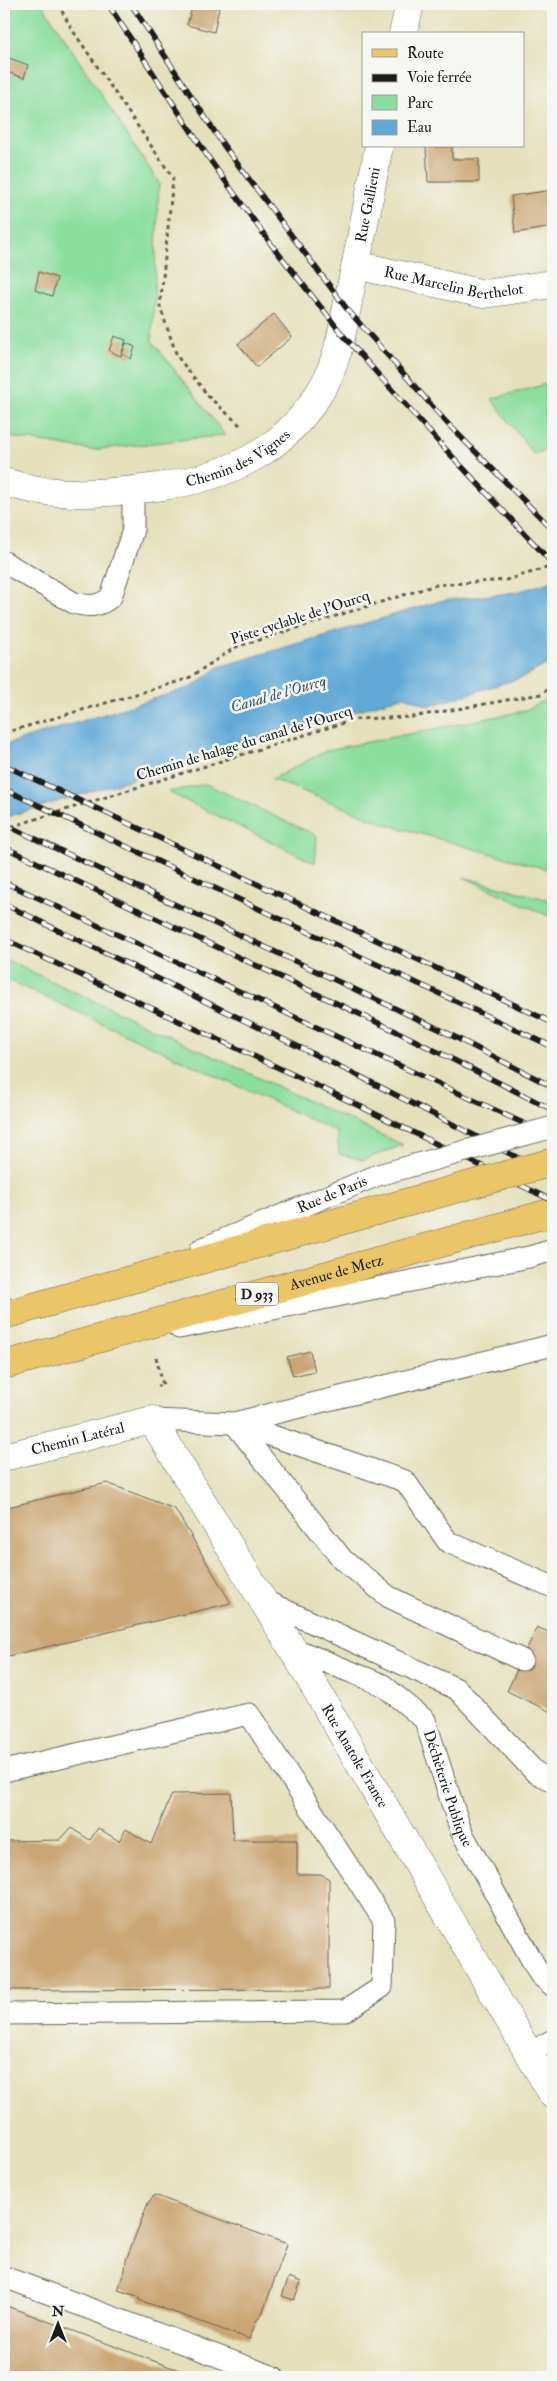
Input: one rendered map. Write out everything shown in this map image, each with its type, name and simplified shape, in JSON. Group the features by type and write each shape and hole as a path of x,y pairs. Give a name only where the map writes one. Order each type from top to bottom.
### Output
{"main road":[{"name":"Rue de Paris","path":"4,1315 553,1162"},
{"name":"Avenue de Metz","path":"4,1365 553,1212"}],"street":[{"path":"403,32 410,4"},
{"name":"Rue Gallieni","path":"356,265 379,148"},
{"name":"Chemin des Vignes","path":"4,482 44,490 92,493 133,490 215,476 246,463 268,449 289,432 324,385 342,334 356,265"},
{"name":"Rue Marcelin Berthelot","path":"356,265 484,294 553,284"},
{"name":"Chemin Latéral","path":"4,1457 152,1420"},
{"name":"Rue Anatole France","path":"152,1420 292,1648 553,2095"}],"lane":[{"path":"4,562 74,603 91,606 106,601 111,597 133,530 133,490"},
{"name":"Rue de Paris","path":"120,1283 378,1176 553,1127"},
{"path":"34,1356 529,1257 553,1250"},
{"path":"152,1420 234,1423 553,1345"},
{"path":"234,1423 405,1481 448,1542 553,1587"},
{"path":"234,1423 343,1560 389,1597 522,1660"},
{"path":"263,1600 457,1689 535,1772 553,1781"},
{"name":"Déchèterie Publique","path":"292,1648 383,1686 425,1720 461,1831 540,1975 553,1986"},
{"path":"4,1771 249,1714 384,1921 382,1987 345,2011 4,2014"},
{"path":"529,2054 553,2040"},
{"path":"4,2277 274,2377"}],"path":[{"path":"58,4 71,28 173,178 160,307 177,356 208,397 268,449"},
{"name":"Piste cyclable de l'Ourcq","path":"4,733 187,679 236,648 436,585 506,580 553,566"},
{"name":"Chemin de halage du canal de l'Ourcq","path":"4,829 356,719 412,717 541,694 553,686"}],"green space":[{"path":"4,4 42,4 159,183 152,341 225,435 92,450 4,436"},
{"path":"553,382 553,448 533,454 492,399"},
{"path":"553,696 553,871 386,824 272,779 328,750 524,711"},
{"path":"206,784 317,836 315,863 168,792"},
{"path":"463,877 553,901 553,918"},
{"path":"4,959 403,1145 363,1160 339,1154 337,1132 4,978"}],"water":[{"name":"Canal de l'Ourcq","path":"553,581 553,661 524,677 429,706 405,696 4,818 4,745 192,687 219,667 440,601 517,592"}],"building":[{"path":"193,4 219,8 214,32 187,25"},
{"path":"4,56 28,65 24,78 4,71"},
{"path":"426,148 452,148 452,159 479,159 479,182 428,182"},
{"path":"553,190 553,227 515,233 511,196"},
{"path":"39,272 57,278 52,296 35,290"},
{"path":"274,314 292,337 257,367 238,344"},
{"path":"114,336 126,340 121,356 109,351"},
{"path":"126,343 135,347 131,359 122,354"},
{"path":"310,1351 315,1371 293,1376 287,1357"},
{"path":"107,1483 175,1509 231,1603 4,1657 4,1508"},
{"path":"537,1627 553,1634 553,1713 507,1691"},
{"path":"231,1793 233,1840 297,1840 297,1874 321,1874 329,1879 329,1989 4,1990 4,1841 60,1840 71,1828 90,1840 98,1828 119,1841 126,1829 151,1844 172,1794"},
{"path":"154,2195 287,2244 263,2312 257,2320 249,2339 139,2300 140,2297 118,2290 125,2270 126,2260 148,2203"},
{"path":"289,2277 301,2282 294,2300 282,2296"},
{"path":"4,2305 197,2377 4,2377"}],"railway":[{"path":"108,4 210,160 271,244 342,334 435,438 553,564"},
{"path":"131,4 224,146 347,309 446,422 553,530"},
{"path":"4,765 553,1023"},
{"path":"4,789 553,1047"},
{"path":"4,824 441,1030 553,1087"},
{"path":"4,847 402,1034 553,1110"},
{"path":"4,882 553,1137"},
{"path":"4,904 359,1076 553,1176"},
{"path":"4,939 345,1099 553,1201"}]}
